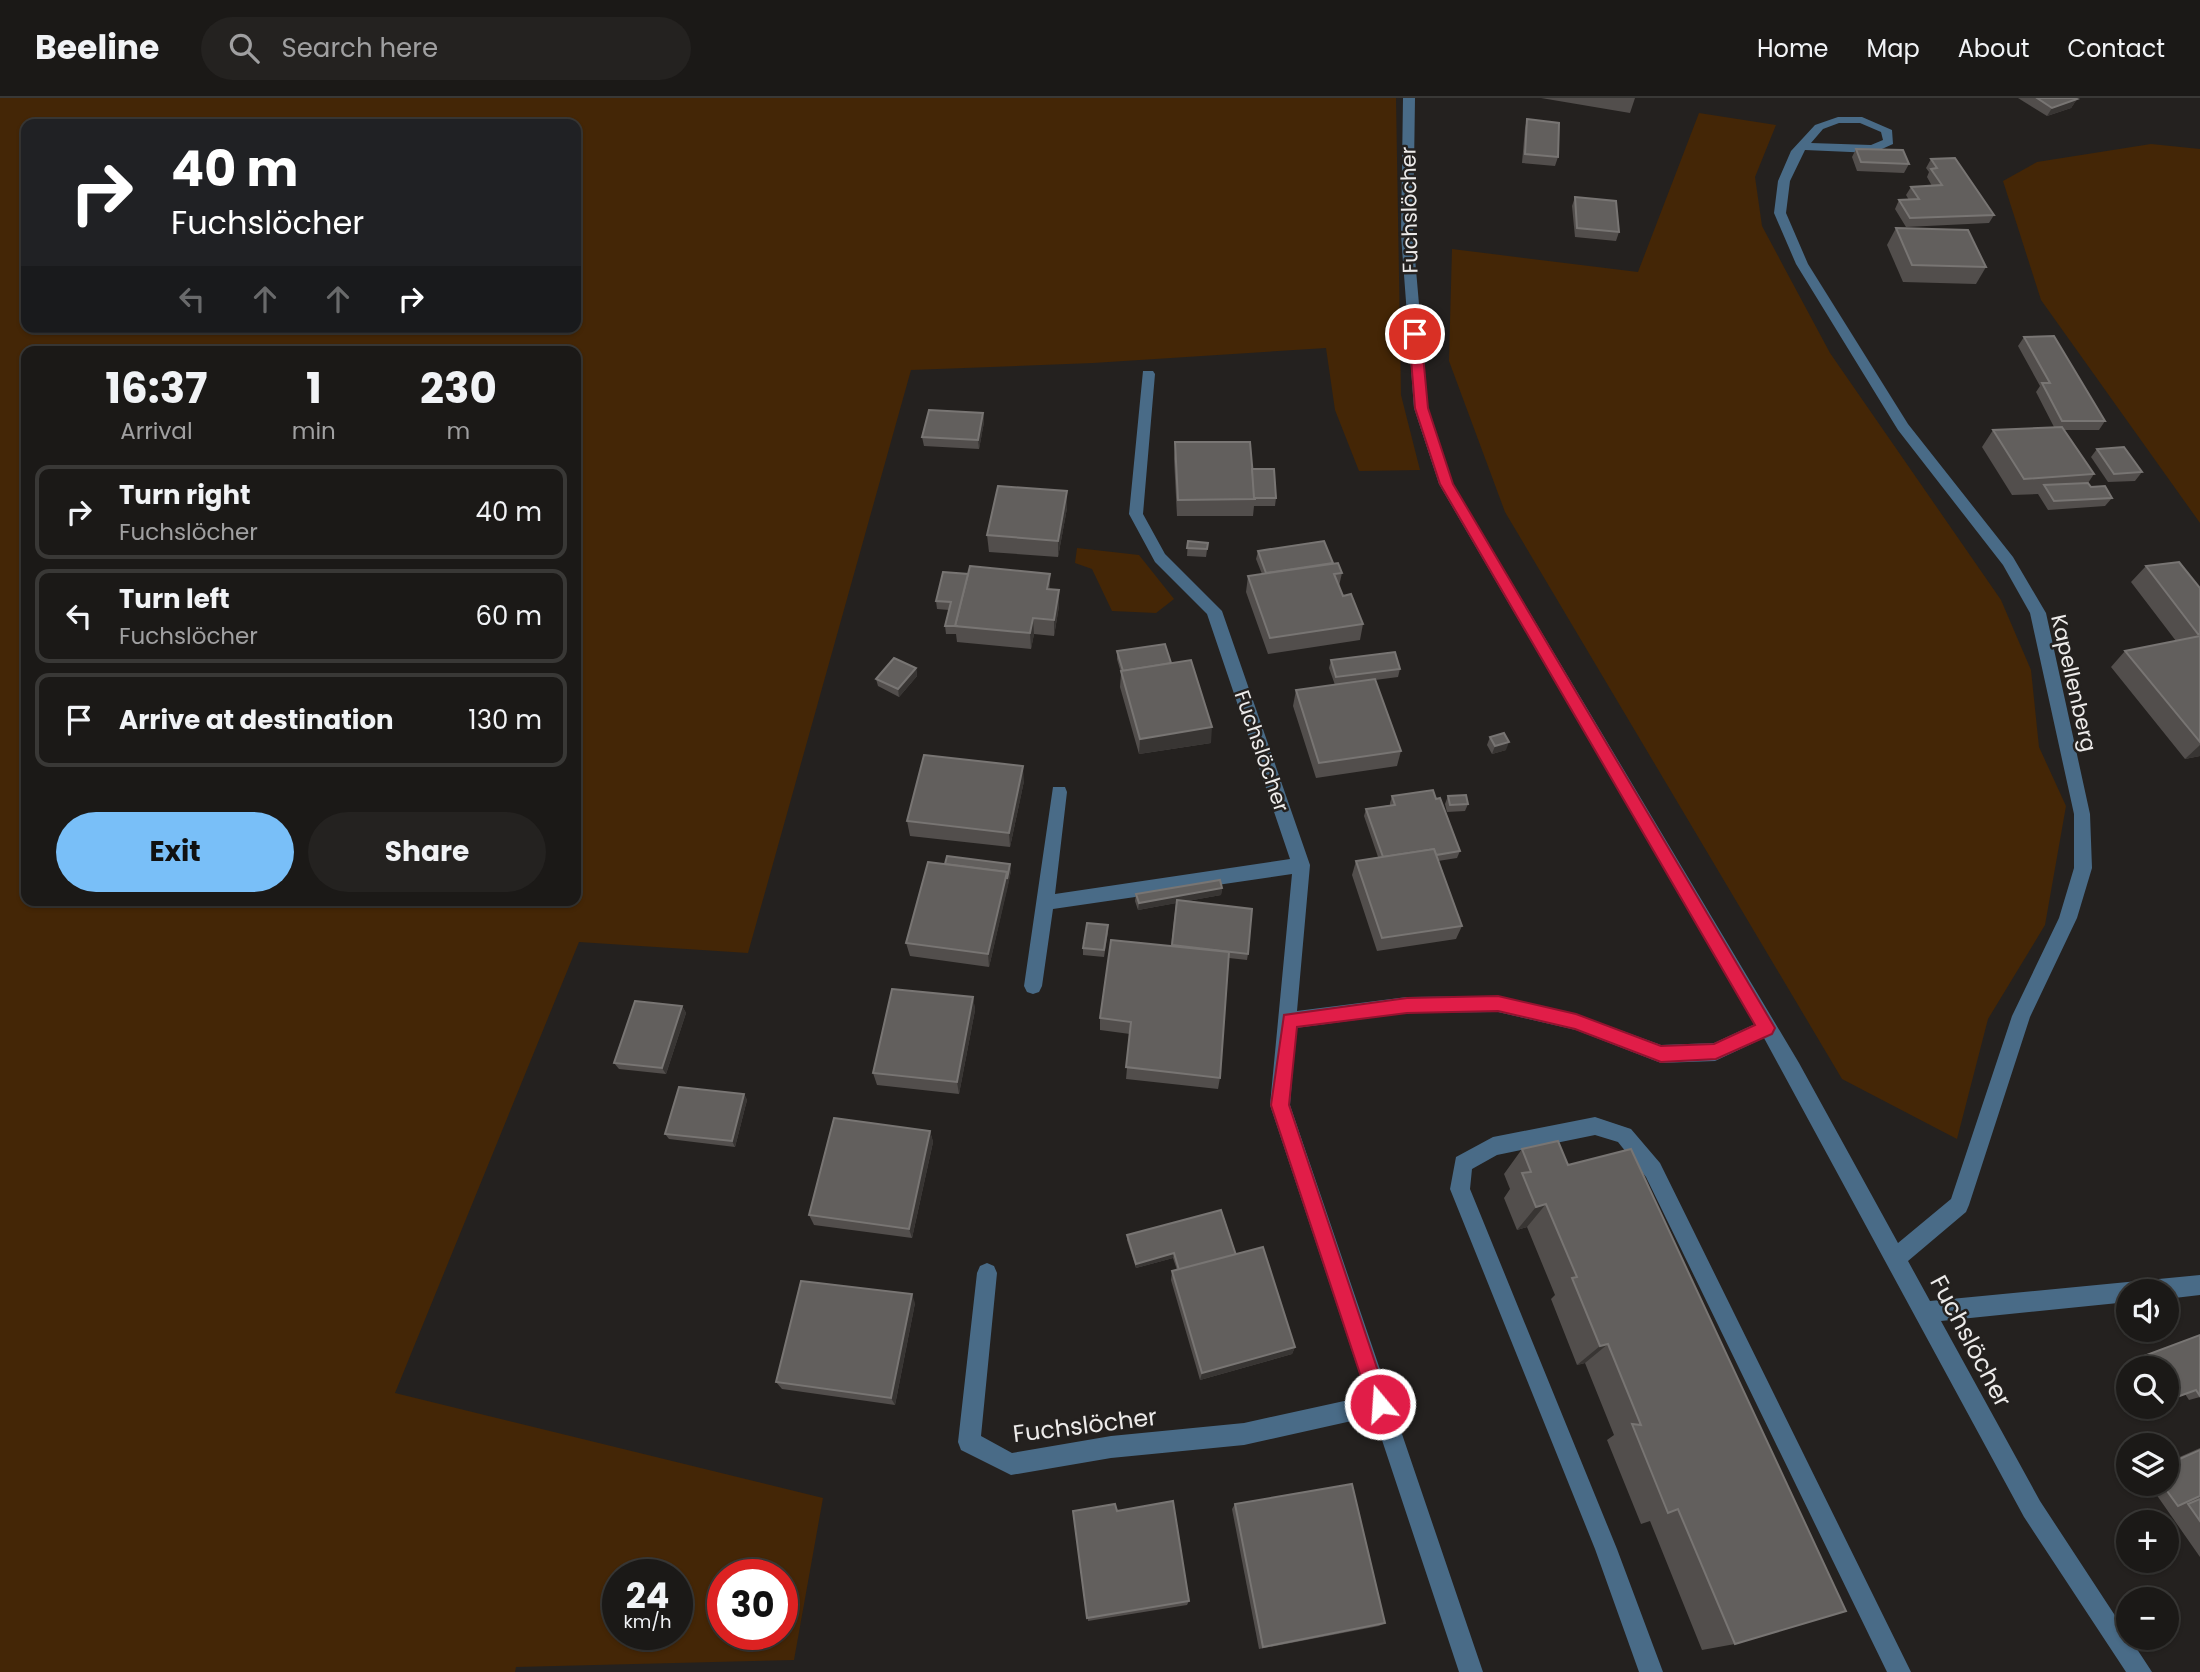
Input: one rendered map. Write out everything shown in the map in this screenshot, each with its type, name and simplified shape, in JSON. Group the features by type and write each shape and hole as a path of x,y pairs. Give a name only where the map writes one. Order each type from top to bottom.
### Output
{"street":[{"name":"Fuchslöcher","path":"1409,98 1407,235 1422,408 1446,484 1766,1028 1896,1258 2032,1508 2140,1672"},
{"name":"Kapellenberg","path":"1802,146 1873,149 1889,142 1886,130 1862,120 1838,120 1819,127 1802,146 1784,181 1780,213 1802,264 1903,427 2008,561 2038,613 2082,814 2083,867 2068,918 2021,1016 1959,1205 1896,1258"},
{"name":"Fuchslöcher","path":"1148,374 1136,514 1160,558 1214,611 1301,865 1290,1020 1280,1105 1471,1672"},
{"path":"1033,986 1059,792"},
{"path":"1045,903 1301,865"},
{"path":"1290,1020 1407,1005 1498,1004 1576,1022 1661,1054 1716,1052 1766,1028"},
{"path":"1651,1672 1606,1549 1460,1189 1463,1164 1493,1146 1595,1126 1624,1135 1653,1170 1899,1672"},
{"name":"Fuchslöcher","path":"987,1273 968,1442 1011,1464 1111,1447 1244,1434 1380,1404"},
{"path":"2179,1287 2200,1285"},
{"path":"1925,1312 2116,1293"}],"shaded area":[{"path":"0,98 1396,98 1401,395 1420,470 1359,471 1335,410 1326,348 1093,363 911,370 748,953 579,942 395,1393 823,1498 798,1638 798,1559 707,1559 707,1650 796,1650 794,1660 516,1667 515,1672 0,1672"},
{"path":"1699,113 1776,125 1755,177 1762,226 1830,353 2001,600 2031,670 2039,747 2066,806 2045,925 1988,1019 1957,1139 1842,1079 1505,512 1449,361 1452,249 1638,272"},
{"path":"2151,144 2200,149 2200,523 2041,300 2003,181 2037,162"},
{"path":"1077,548 1139,555 1174,599 1156,613 1112,611 1092,569 1075,563"}],"building":[{"path":"2037,98 2074,98 2077,99 2052,108"},
{"path":"1527,119 1559,123 1558,157 1525,154"},
{"path":"1856,149 1903,150 1909,164 1861,162"},
{"path":"1955,158 1994,215 1910,218 1899,200 1919,199 1911,187 1942,185 1931,169 1937,168 1931,159"},
{"path":"1575,197 1616,201 1619,232 1577,228"},
{"path":"1896,228 1968,230 1986,267 1912,265"},
{"path":"2054,336 2105,421 2062,421 2042,383 2050,383 2024,337"},
{"path":"929,410 983,413 978,440 922,437"},
{"path":"2062,427 2094,474 2024,479 1993,430"},
{"path":"1175,442 1250,442 1255,499 1178,500"},
{"path":"2124,447 2142,472 2114,474 2097,449"},
{"path":"1252,469 1274,469 1276,498 1254,498"},
{"path":"2088,483 2091,487 2105,486 2112,498 2054,501 2044,485"},
{"path":"998,486 1067,491 1058,541 987,535"},
{"path":"1188,541 1208,543 1207,549 1187,548"},
{"path":"1324,541 1333,563 1266,573 1258,551"},
{"path":"2179,562 2200,588 2200,634 2146,566"},
{"path":"1338,563 1342,573 1334,574 1343,596 1351,594 1363,624 1270,638 1248,576"},
{"path":"970,566 1050,574 1047,589 1059,590 1054,620 1033,618 1030,633 955,626"},
{"path":"943,572 968,574 955,626 945,626 951,602 936,601"},
{"path":"2200,636 2200,742 2125,651"},
{"path":"1165,644 1171,663 1123,671 1117,651"},
{"path":"1395,652 1400,669 1336,677 1331,660"},
{"path":"894,658 916,668 898,689 876,679"},
{"path":"1191,660 1212,727 1140,739 1121,671"},
{"path":"1375,679 1401,751 1319,763 1296,690"},
{"path":"1504,733 1509,742 1495,746 1490,737"},
{"path":"924,755 1023,766 1009,833 907,821"},
{"path":"1433,790 1436,799 1440,798 1460,851 1436,855 1434,849 1383,857 1366,809 1395,805 1392,796"},
{"path":"1466,795 1468,804 1450,805 1448,796"},
{"path":"1434,849 1462,926 1382,938 1356,861"},
{"path":"947,856 1010,864 1007,879 1007,872 945,864"},
{"path":"928,862 1007,872 988,954 906,943"},
{"path":"1220,880 1222,888 1139,903 1136,894"},
{"path":"1177,900 1252,909 1248,954 1172,945"},
{"path":"1087,923 1108,925 1104,950 1083,948"},
{"path":"1111,940 1229,952 1220,1078 1126,1067 1131,1022 1100,1018"},
{"path":"892,989 973,997 957,1082 873,1073"},
{"path":"635,1001 682,1006 662,1068 614,1063"},
{"path":"679,1087 744,1094 732,1141 665,1134"},
{"path":"834,1118 930,1131 909,1229 809,1215"},
{"path":"1558,1141 1568,1165 1631,1149 1846,1611 1735,1644 1678,1509 1668,1513 1632,1424 1641,1425 1608,1344 1600,1346 1572,1278 1577,1277 1546,1204 1536,1207 1522,1173 1531,1172 1522,1149"},
{"path":"1221,1210 1236,1255 1179,1270 1174,1253 1136,1264 1127,1235"},
{"path":"1263,1247 1295,1347 1202,1373 1172,1271"},
{"path":"801,1281 912,1294 891,1398 776,1382"},
{"path":"2200,1335 2200,1396 2196,1390 2179,1396 2179,1356 2144,1356"},
{"path":"2200,1450 2200,1496 2178,1506 2171,1496 2179,1496 2179,1459"},
{"path":"1352,1484 1385,1623 1263,1647 1235,1504"},
{"path":"2200,1499 2200,1521 2188,1504"},
{"path":"1173,1501 1189,1601 1087,1618 1073,1511 1115,1504 1117,1511"}],"route":[{"path":"1380,1404 1280,1105 1290,1020 1407,1005 1498,1004 1576,1022 1661,1054 1716,1052 1766,1028 1446,484 1422,408 1415,334"}]}
